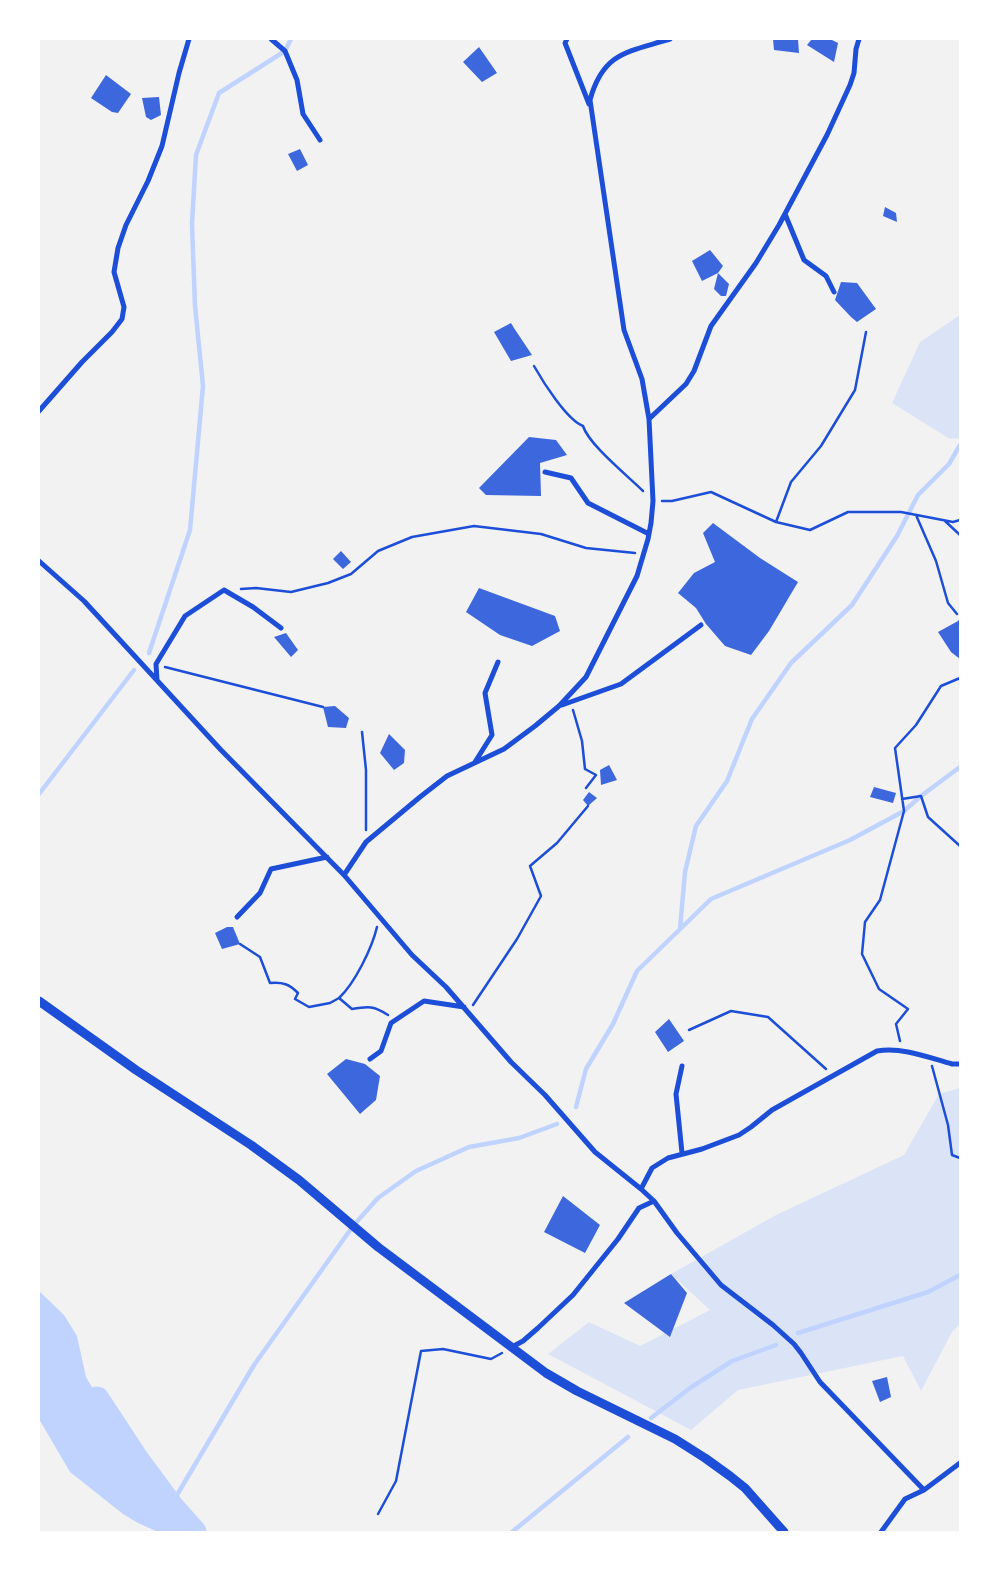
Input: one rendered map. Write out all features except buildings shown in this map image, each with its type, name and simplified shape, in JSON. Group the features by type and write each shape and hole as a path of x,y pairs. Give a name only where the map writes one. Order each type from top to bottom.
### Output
{"street":[{"path":"39,412 122,319 124,307 114,272 118,248 126,225 148,181 162,146 190,39"},
{"path":"271,39 285,51 297,80 303,114 320,140"},
{"path":"567,39 565,43 590,107"},
{"path":"344,875 366,842 447,776 504,749 536,726 559,706 586,677 637,576 649,534 653,501 649,419 642,379 624,330 590,100 594,84 611,61 638,47 670,39"},
{"path":"649,419 686,384 694,371 711,326 756,263 785,214 827,135 850,85 854,73 856,49 859,39"},
{"path":"785,214 804,260 826,276 834,292"},
{"path":"545,472 571,478 588,504 649,534"},
{"path":"39,561 84,601 221,750 344,875 412,956 446,987 595,1152 654,1200 677,1233 721,1284 794,1344 820,1382 924,1490"},
{"path":"157,680 156,664 185,616 224,590 253,607 281,628"},
{"path":"559,706 621,684 701,625"},
{"path":"474,762 492,735 485,693 498,662"},
{"path":"237,917 260,893 271,869 326,857"},
{"path":"39,1001 136,1070 244,1140 299,1180 378,1247 546,1373 577,1391 675,1439 706,1458 744,1488 784,1532"},
{"path":"370,1059 381,1051 391,1023 424,1002 464,1007"},
{"path":"641,1189 652,1168 668,1158 702,1149 739,1134 772,1110 877,1051 902,1050 952,1064 960,1064"},
{"path":"682,1066 676,1094 682,1153"},
{"path":"512,1347 538,1328 573,1296 618,1239 639,1208 654,1200"},
{"path":"882,1532 905,1499 924,1490 960,1464"}],"path":[{"path":"776,522 791,482 821,446 855,390 866,332"},
{"path":"534,366 576,424 583,426 585,433 609,460 653,501 672,501 711,492 776,522 810,530 848,512 901,512 953,522 960,520"},
{"path":"916,515 936,561 948,603 956,614"},
{"path":"944,520 960,535"},
{"path":"224,590 256,588 291,592 351,574 378,551 412,537 474,526 541,534 586,548 644,554"},
{"path":"156,664 323,707"},
{"path":"902,1050 896,1024 908,1009 879,989 862,954 866,922 880,900 904,811 896,748 916,725 942,686 960,678"},
{"path":"570,702 582,741 585,769 596,775 586,788"},
{"path":"362,732 366,770 366,842"},
{"path":"902,799 921,796 928,817 960,846"},
{"path":"468,1013 516,939 541,896 530,866 558,843 588,806"},
{"path":"240,944 260,957 270,983 278,982 290,985 298,993 295,999 309,1007 330,1003 340,998 348,990 374,941 380,917"},
{"path":"340,998 352,1009 376,1007 396,1020"},
{"path":"689,1030 731,1012 768,1017 833,1075"},
{"path":"929,1058 948,1125 952,1155 960,1158"},
{"path":"378,1514 396,1481 420,1351 443,1349 491,1359 512,1347"}],"shaded area":[{"path":"960,315 960,438 950,439 892,403 920,342"},
{"path":"960,1088 960,1324 952,1332 921,1391 903,1356 738,1390 691,1430 548,1354 589,1322 640,1346 710,1310 671,1274 776,1215 904,1155 939,1094"}],"water":[{"path":"39,1291 64,1315 77,1336 86,1377 126,1445 183,1502 194,1520 197,1532 158,1532 138,1523 123,1514 70,1472 39,1419"}],"waterway":[{"path":"149,653 190,530 203,386 195,306 192,224 196,155 219,93 285,51 291,39"},
{"path":"680,929 685,872 696,826 727,781 752,719 791,663 852,605 897,536 918,495 949,464 960,445"},
{"path":"39,794 134,670"},
{"path":"576,1107 586,1069 613,1024 637,971 711,899 850,840 904,811 960,767"},
{"path":"174,1500 254,1365 353,1226 378,1198 416,1171 469,1147 519,1138 557,1124"},
{"path":"798,1333 928,1292 960,1275"},
{"path":"651,1418 690,1388 732,1361 776,1345"},
{"path":"97,1399 137,1460 171,1506 194,1532"},
{"path":"512,1532 628,1437"}]}
